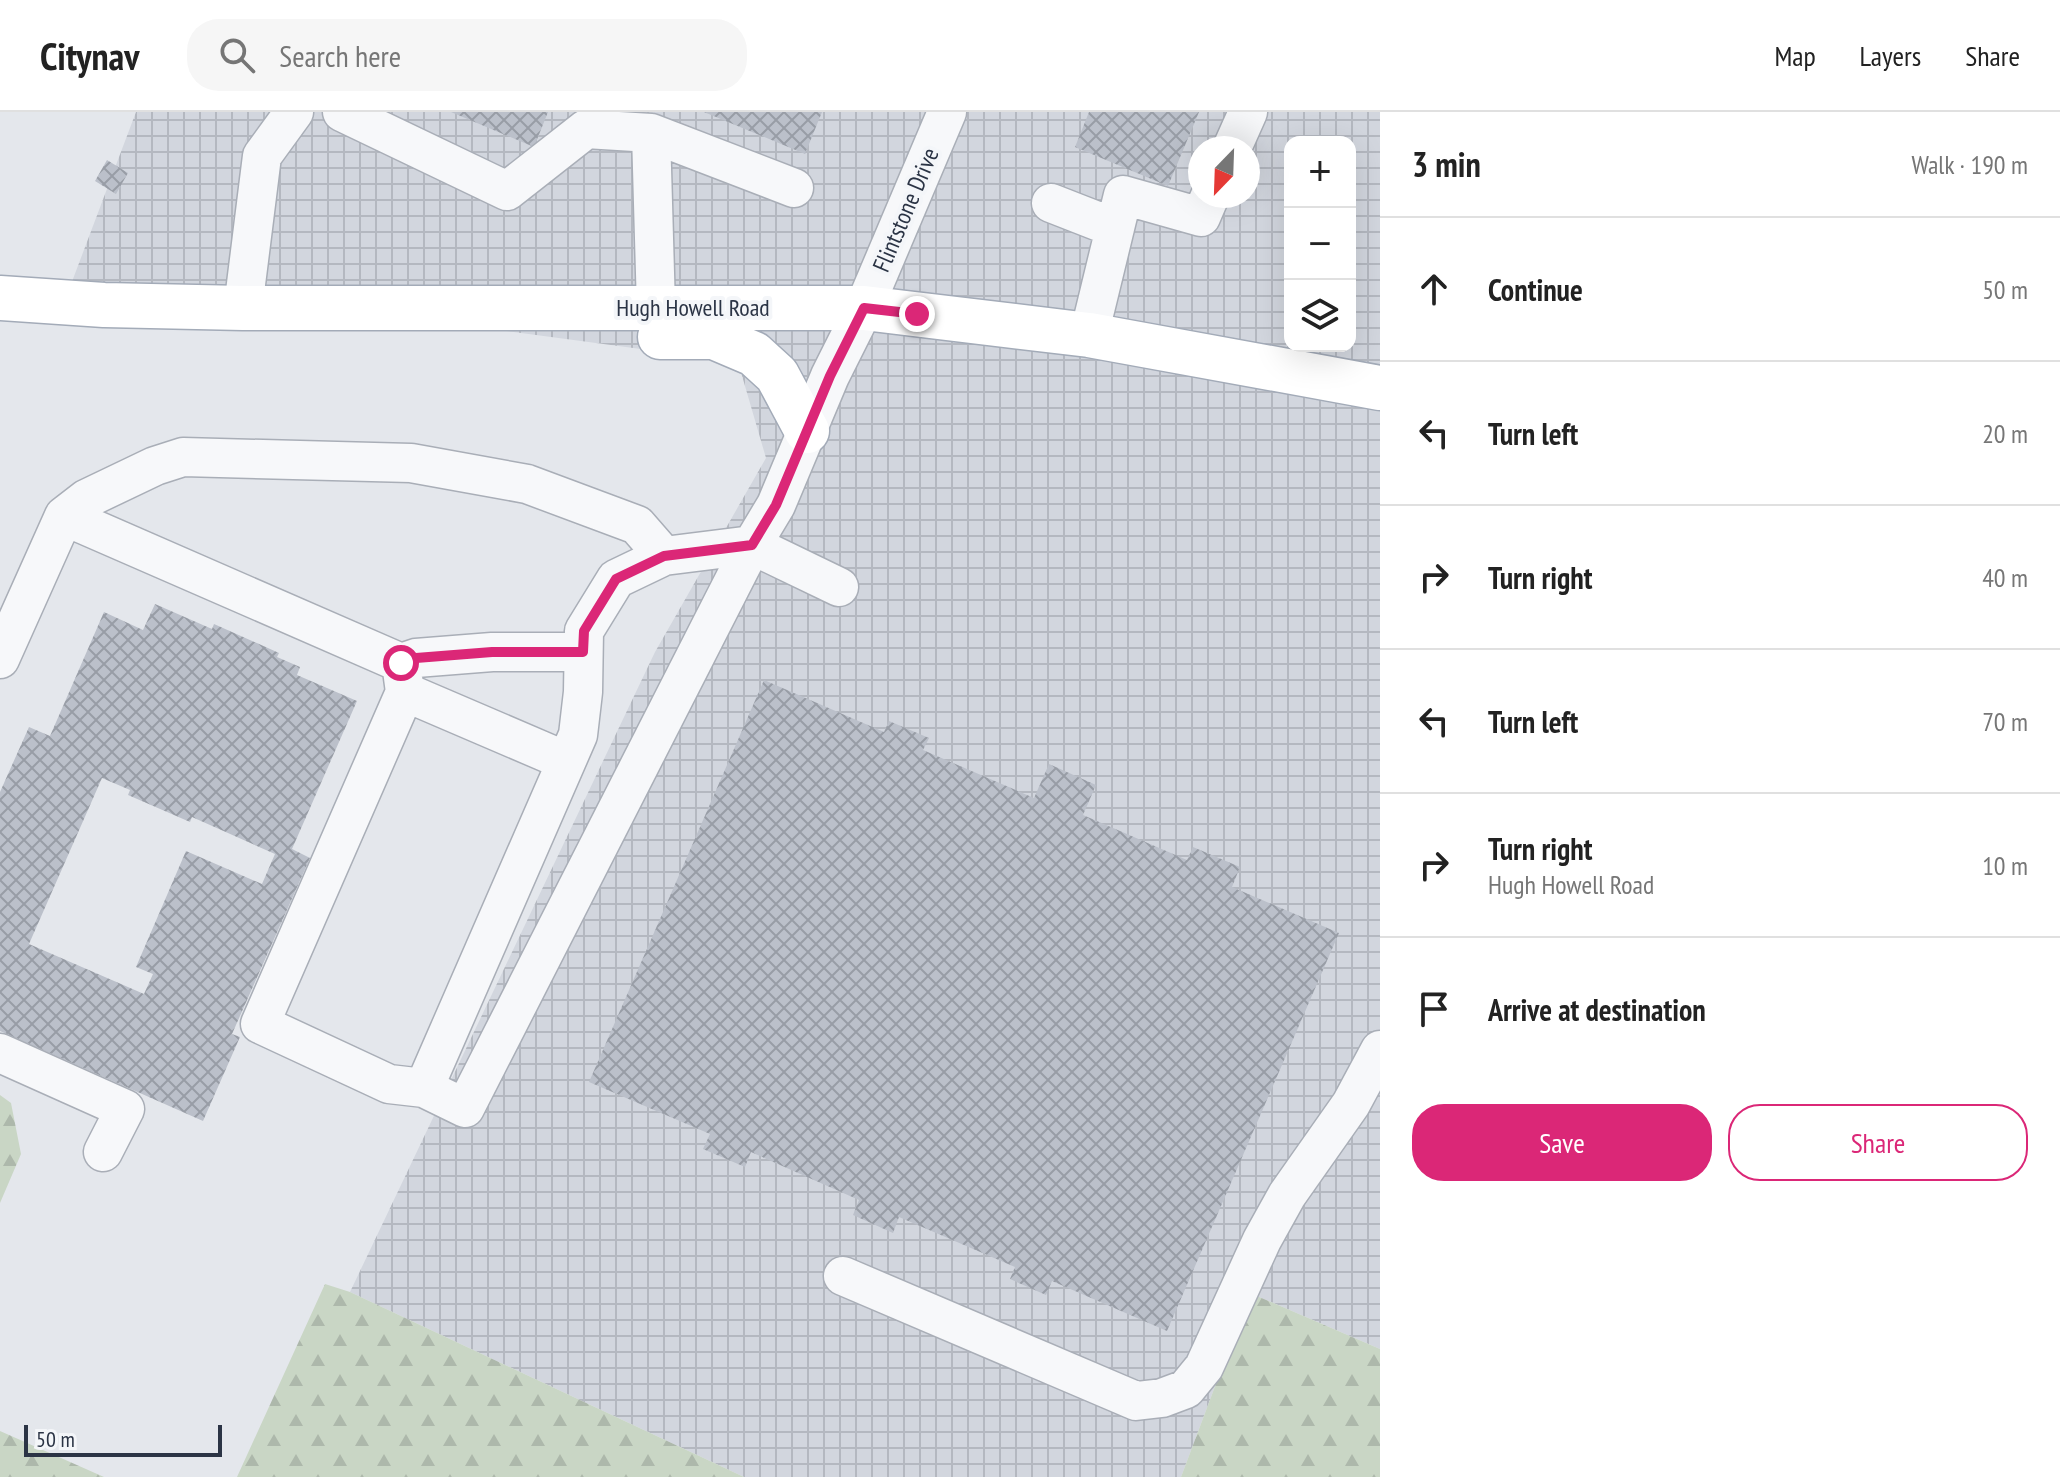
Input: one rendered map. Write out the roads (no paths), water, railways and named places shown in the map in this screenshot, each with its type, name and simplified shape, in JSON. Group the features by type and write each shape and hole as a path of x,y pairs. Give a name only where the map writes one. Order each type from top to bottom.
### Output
{"main road":[{"name":"Hugh Howell Road","path":"0,298 104,305 243,308 864,308 1089,335 1380,388"},
{"path":"370,308 451,336 714,337 754,354 777,375 807,431"}],"street":[{"path":"243,308 262,156 294,112"},
{"path":"342,112 507,191 586,129 651,133 794,188"},
{"name":"Flintstone Drive","path":"424,1088 465,1108 752,545 776,505 947,112"},
{"path":"1237,136 1248,112"},
{"path":"651,133 656,308"},
{"path":"1089,335 1123,195 1201,217 1205,208"},
{"path":"1051,203 1115,228"},
{"path":"0,659 64,516 86,499 155,466 183,457 411,463 527,484 637,525 664,556"},
{"path":"64,516 403,678 566,761"},
{"path":"583,652 492,652 416,658 403,678 260,1024 389,1084 424,1088 578,735 583,692 584,631 616,579 664,556 752,545 839,587"},
{"path":"843,1276 1136,1401 1162,1398 1186,1389 1204,1367 1262,1240 1287,1195 1351,1104 1380,1050"},
{"path":"0,1053 125,1109 103,1152"}]}
